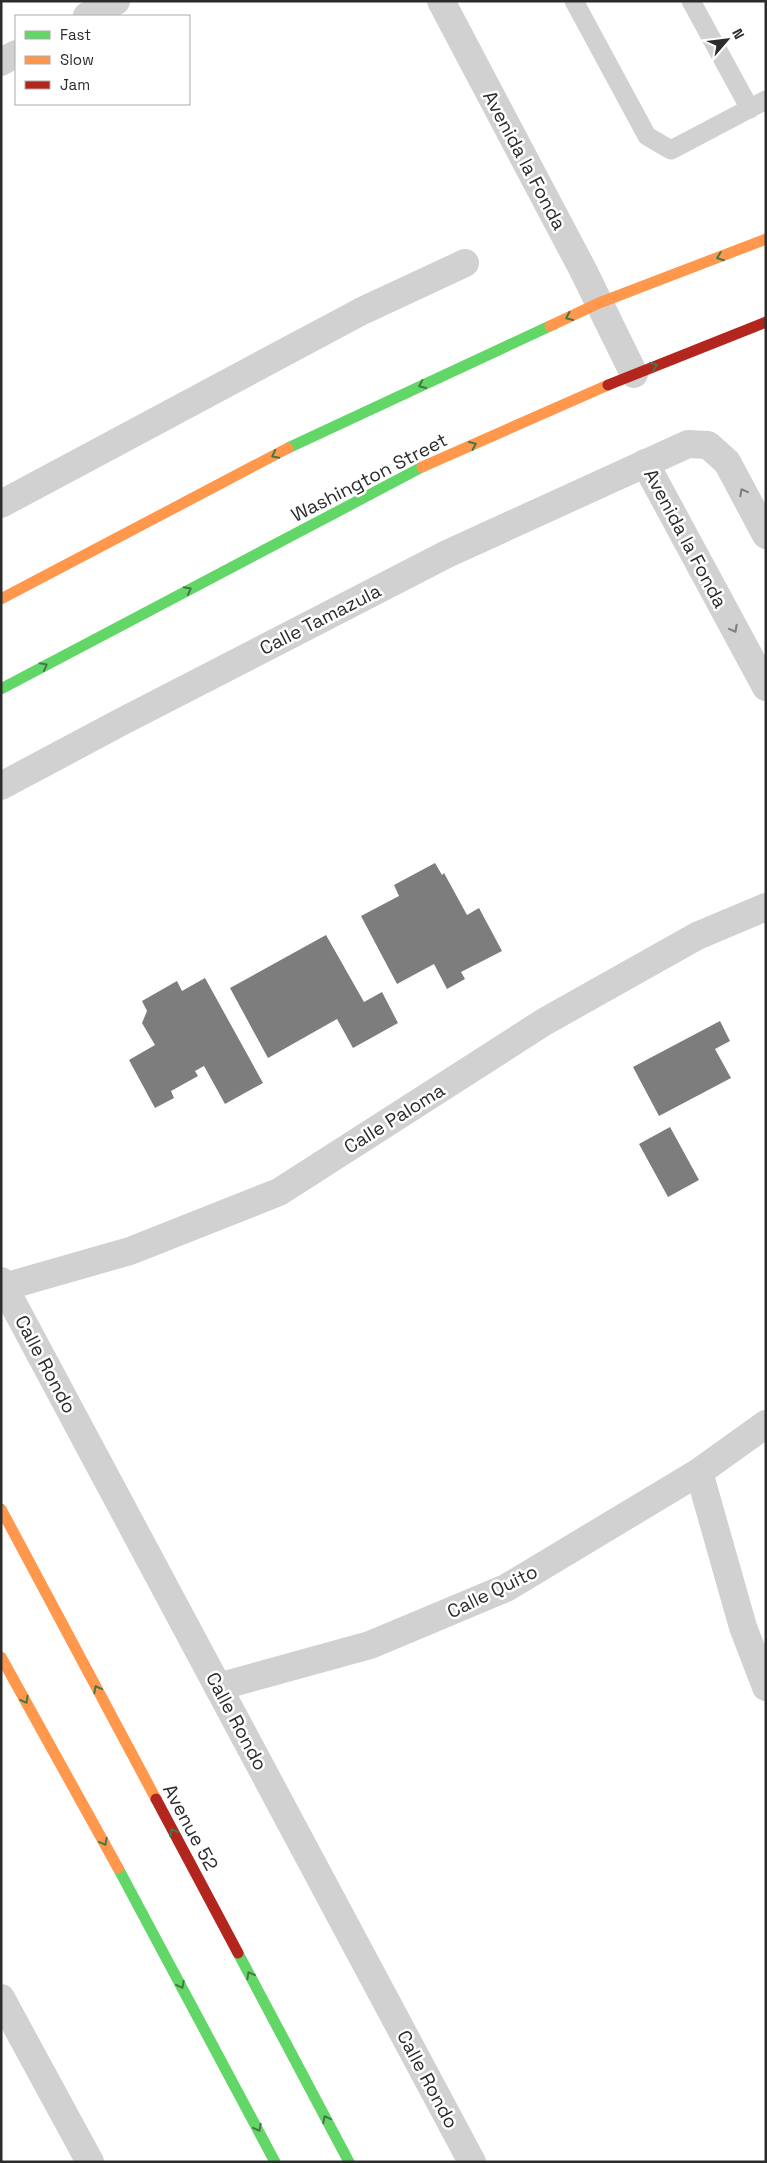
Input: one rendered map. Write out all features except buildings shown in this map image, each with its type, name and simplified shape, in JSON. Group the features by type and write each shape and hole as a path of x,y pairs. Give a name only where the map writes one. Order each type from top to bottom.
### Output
{"main road":[{"path":"1,599 319,432 599,303 766,240"},
{"name":"Washington Street","path":"1,689 418,469 634,374 766,322"},
{"name":"Avenue 52","path":"1,1510 350,2162"},
{"path":"1,1657 101,1835 275,2162"}],"street":[{"path":"90,15 116,1"},
{"name":"Avenida la Fonda","path":"441,1 599,303 634,374"},
{"path":"1,62 15,55"},
{"path":"1,504 362,311 465,263"},
{"name":"Avenida la Fonda","path":"766,535 727,462 708,445 688,444 645,462 766,687"},
{"name":"Calle Tamazula","path":"1,786 447,554 645,462"},
{"name":"Calle Paloma","path":"3,1284 130,1251 279,1192 544,1022 697,936 766,907"},
{"name":"Calle Rondo","path":"3,1284 472,2162"},
{"name":"Calle Quito","path":"218,1687 370,1645 506,1588 699,1472 766,1424"},
{"path":"699,1472 743,1627 766,1687"},
{"path":"1,1998 90,2162"}],"lane":[{"path":"574,1 647,136 671,150 758,104 691,1"}],"traffic: fast":[{"path":"288,448 550,326"},
{"path":"1,689 422,467"},
{"path":"118,1868 275,2162"},
{"path":"238,1953 349,2162"}],"traffic: slow":[{"path":"550,326 599,303 766,239"},
{"path":"422,467 608,385"},
{"path":"1,599 288,448"},
{"path":"1,1509 156,1799"},
{"path":"1,1657 118,1868"}],"traffic: jam":[{"path":"608,385 766,322"},
{"path":"156,1799 238,1953"}]}
